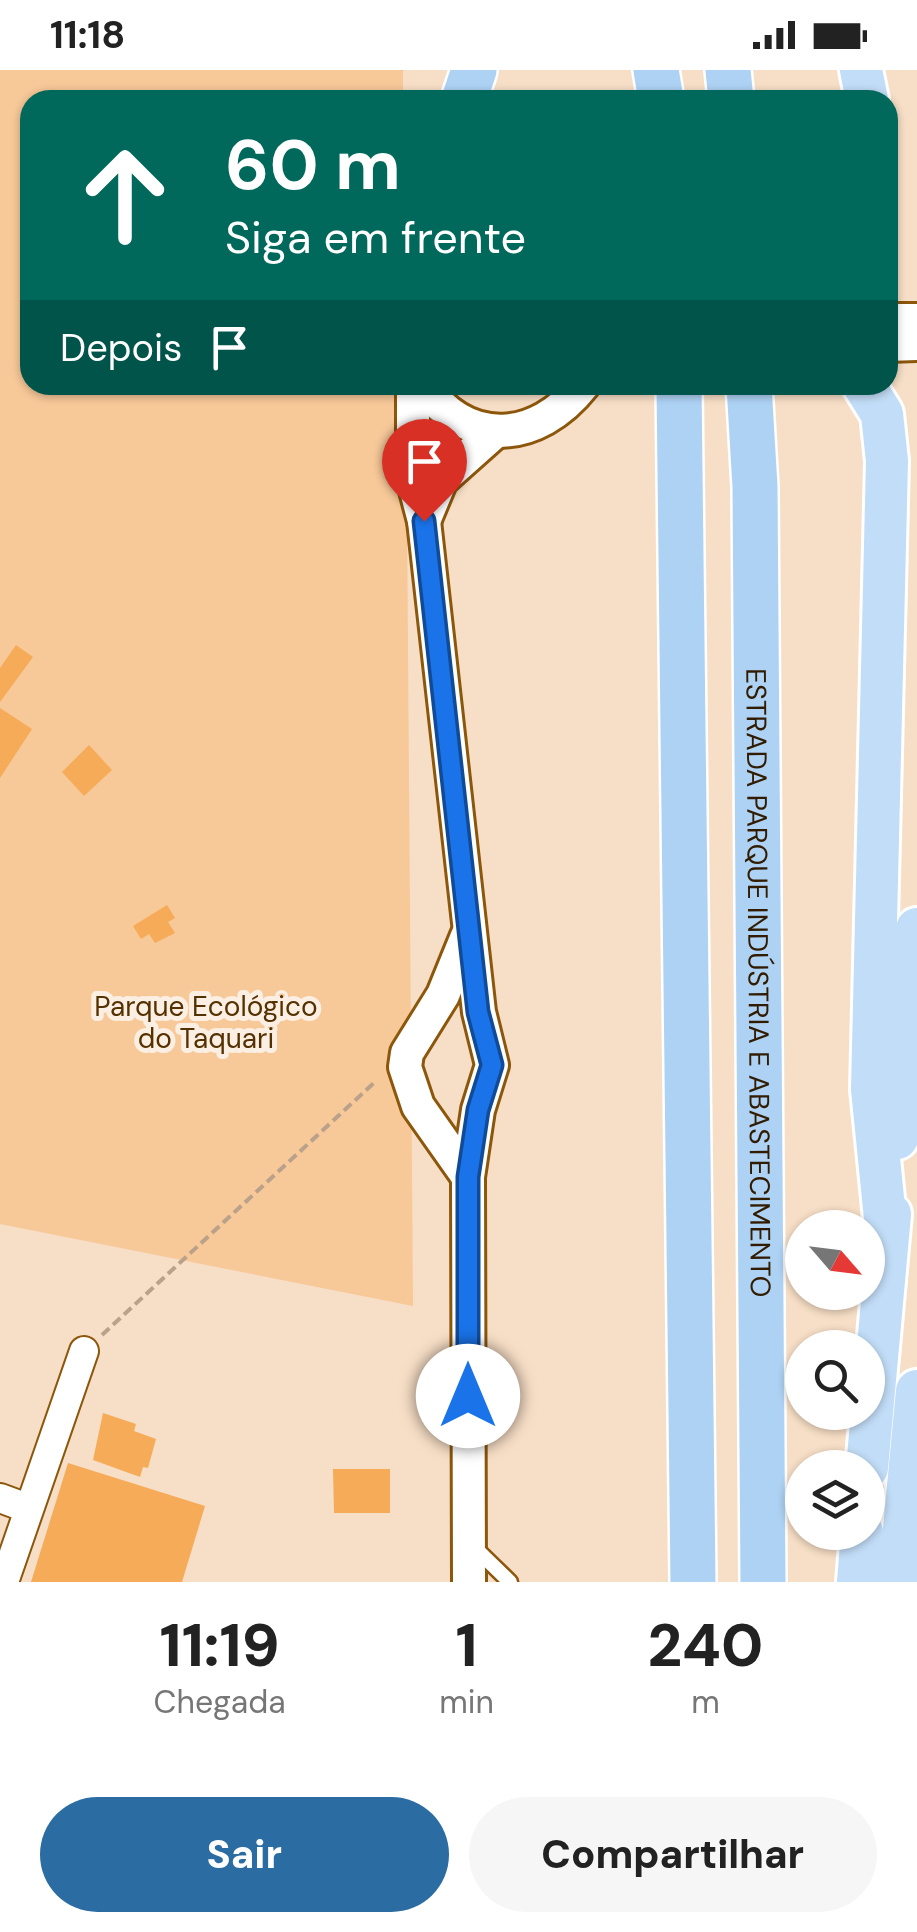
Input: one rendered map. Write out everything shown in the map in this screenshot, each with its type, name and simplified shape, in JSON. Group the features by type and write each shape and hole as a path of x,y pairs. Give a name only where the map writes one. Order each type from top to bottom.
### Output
{"highway":[{"path":"680,395 693,1582"},
{"name":"ESTRADA PARQUE INDÚSTRIA E ABASTECIMENTO","path":"749,395 755,507 763,1582"}],"main road":[{"path":"870,395 882,414 887,461 872,1089 887,1238"},
{"path":"869,1450 917,930"},
{"path":"899,1582 917,1391"},
{"path":"858,1582 861,1550"}],"street":[{"path":"412,395 413,479 424,521 469,931 483,1035 492,1065 478,1110 468,1177 469,1582"},
{"path":"431,395 457,419 496,431"},
{"path":"424,521 441,480 496,431 553,417 574,395"},
{"path":"468,1177 406,1081 410,1046 443,995 469,931"},
{"path":"410,1046 453,1023 483,1035"},
{"path":"4,1582 84,1351"},
{"path":"0,1498 27,1508"}],"lane":[{"path":"468,1543 510,1582"}],"path":[{"path":"84,1351 410,1046"}],"green space":[{"name":"Parque Ecológico do Taquari","path":"0,70 403,70 403,90 20,90 20,395 406,395 413,1306 0,1224"}],"building":[{"path":"16,645 33,657 0,702 0,668"},
{"path":"0,708 32,729 0,778"},
{"path":"89,745 112,770 84,796 62,772"},
{"path":"167,905 175,918 168,922 175,933 155,943 149,934 141,939 133,926"},
{"path":"103,1413 136,1424 134,1431 156,1439 148,1468 143,1467 140,1477 93,1460"},
{"path":"68,1463 205,1506 182,1582 31,1582"},
{"path":"333,1469 390,1469 390,1513 334,1513"}],"route":[{"path":"424,521 478,1012 492,1065 478,1110 468,1177 468,1396"}]}
